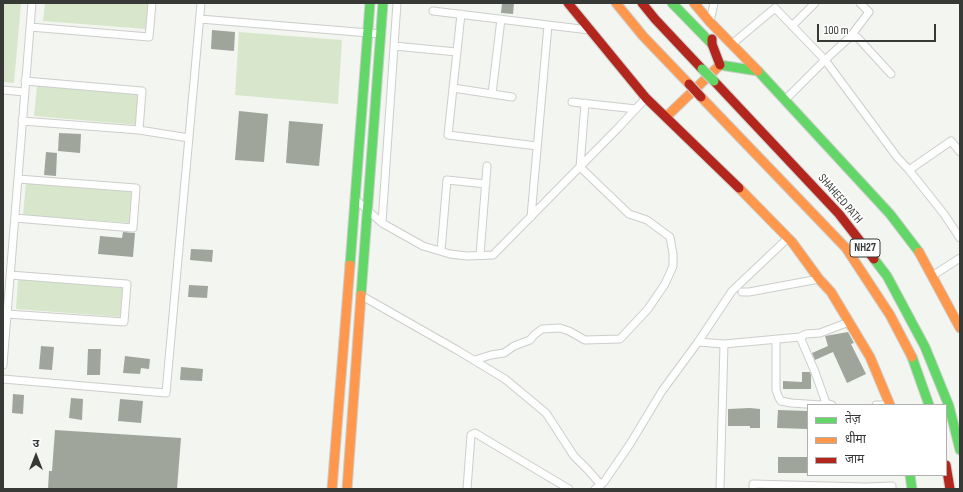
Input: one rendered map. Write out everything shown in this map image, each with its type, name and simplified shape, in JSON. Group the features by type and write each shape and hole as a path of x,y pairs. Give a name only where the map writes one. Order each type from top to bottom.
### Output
{"main road":[{"path":"332,489 370,3"},
{"path":"347,489 383,3"},
{"path":"568,3 646,98 738,187 788,238 819,279 831,292 870,357 890,404"},
{"name":"NH27","path":"616,3 643,36 846,248 890,315 912,356 929,404"},
{"name":"SHAHEED PATH","path":"642,3 655,19 839,214 887,276 925,347 949,406 960,450"},
{"path":"672,3 712,44"},
{"path":"680,11 690,3"},
{"path":"694,3 710,22 758,71 890,214 919,252 960,328"},
{"path":"710,22 712,44 720,65"},
{"path":"720,65 758,71"},
{"path":"666,117 720,65"},
{"path":"349,268 364,270"},
{"path":"947,471 950,489"},
{"path":"910,476 912,489"}],"street":[{"path":"3,365 7,314 8,273 15,218 32,3"},
{"path":"30,27 149,37 152,3"},
{"path":"3,380 166,393 201,3"},
{"path":"382,223 397,3"},
{"path":"710,22 714,3"},
{"path":"792,26 815,3"},
{"path":"785,100 850,37 869,12 860,3"},
{"path":"732,44 775,8 825,60 897,156 944,214 960,238"},
{"path":"433,11 589,30"},
{"path":"461,14 448,135 537,146"},
{"path":"200,18 380,34"},
{"path":"492,94 501,19"},
{"path":"530,218 548,25"},
{"path":"850,37 854,36 858,38 891,74"},
{"path":"394,46 457,52"},
{"path":"25,82 142,91 139,130"},
{"path":"453,88 512,97"},
{"path":"3,90 25,92"},
{"path":"354,198 382,223 423,246 450,254 467,256 493,255 646,98"},
{"path":"572,102 636,109"},
{"path":"580,167 585,104"},
{"path":"22,121 139,130 189,138"},
{"path":"908,170 951,141 960,152"},
{"path":"480,256 487,166"},
{"path":"474,360 504,353 514,346 530,340 542,329 560,328 585,340 620,339 648,309 665,284 673,266 673,254 670,237 647,220 629,214 580,167"},
{"path":"15,218 133,228 136,196 136,188 18,179"},
{"path":"440,251 447,180 486,184"},
{"path":"362,296 505,379 546,413 574,456 588,470 598,487 604,482 630,444 662,391 698,342 732,291 788,238"},
{"path":"932,276 960,258"},
{"path":"7,314 124,322 126,284 8,273"},
{"path":"742,292 750,292 819,279"},
{"path":"698,342 724,344 800,337 806,334 820,333 849,322"},
{"path":"776,339 776,390 781,401 829,404 800,337"},
{"path":"720,489 724,344"},
{"path":"467,489 471,435 475,433 569,489"},
{"path":"753,489 753,484 855,488 892,486 892,489"}],"green space":[{"path":"3,3 21,3 14,83 3,82"},
{"path":"45,3 148,3 146,29 43,21"},
{"path":"239,32 342,40 338,104 235,95"},
{"path":"37,86 140,94 138,125 34,116"},
{"path":"26,182 132,190 131,223 23,215"},
{"path":"18,279 123,288 122,317 16,309"}],"building":[{"path":"502,3 514,3 513,14 501,13"},
{"path":"212,30 235,32 234,51 211,49"},
{"path":"239,111 268,114 264,162 235,160"},
{"path":"289,121 323,124 319,166 286,163"},
{"path":"59,133 81,134 80,153 58,151"},
{"path":"46,152 57,153 56,176 44,175"},
{"path":"123,232 135,233 133,257 98,254 100,236 122,238"},
{"path":"191,249 213,250 212,262 190,260"},
{"path":"189,285 208,286 207,298 188,297"},
{"path":"848,332 854,343 851,344 866,374 847,383 833,352 815,360 812,353 828,346 825,336"},
{"path":"41,346 54,347 52,370 39,369"},
{"path":"88,349 101,349 100,375 87,375"},
{"path":"125,356 150,359 149,369 141,368 140,374 123,373"},
{"path":"181,367 203,369 202,381 180,380"},
{"path":"802,372 810,372 811,389 783,389 783,381 802,382"},
{"path":"13,394 24,395 23,414 12,413"},
{"path":"71,398 83,399 82,420 69,418"},
{"path":"120,399 143,401 141,423 118,421"},
{"path":"728,409 760,409 760,428 750,428 750,426 728,426"},
{"path":"778,410 807,411 807,429 777,428"},
{"path":"55,430 181,438 177,489 48,489 49,471 52,471"},
{"path":"778,457 807,457 807,473 778,473"}],"traffic: fast":[{"path":"350,265 370,3"},
{"path":"361,295 383,3"},
{"path":"672,3 712,44"},
{"path":"720,65 758,71 890,214 919,252"},
{"path":"702,69 714,81"},
{"path":"874,259 887,276 925,347 949,406 960,450"},
{"path":"912,357 929,404"},
{"path":"910,476 912,489"}],"traffic: slow":[{"path":"616,3 643,36 689,84"},
{"path":"694,3 710,22 758,71"},
{"path":"666,117 720,65"},
{"path":"701,97 846,248 890,315 912,357"},
{"path":"739,188 792,242 819,279 831,292 870,357 890,404"},
{"path":"919,252 960,328"},
{"path":"332,489 350,265"},
{"path":"347,489 361,295"}],"traffic: jam":[{"path":"568,3 646,98 739,188"},
{"path":"642,3 702,69"},
{"path":"712,39 712,44 720,65"},
{"path":"714,81 839,214 874,259"},
{"path":"689,84 701,97"},
{"path":"947,471 950,489"}]}
